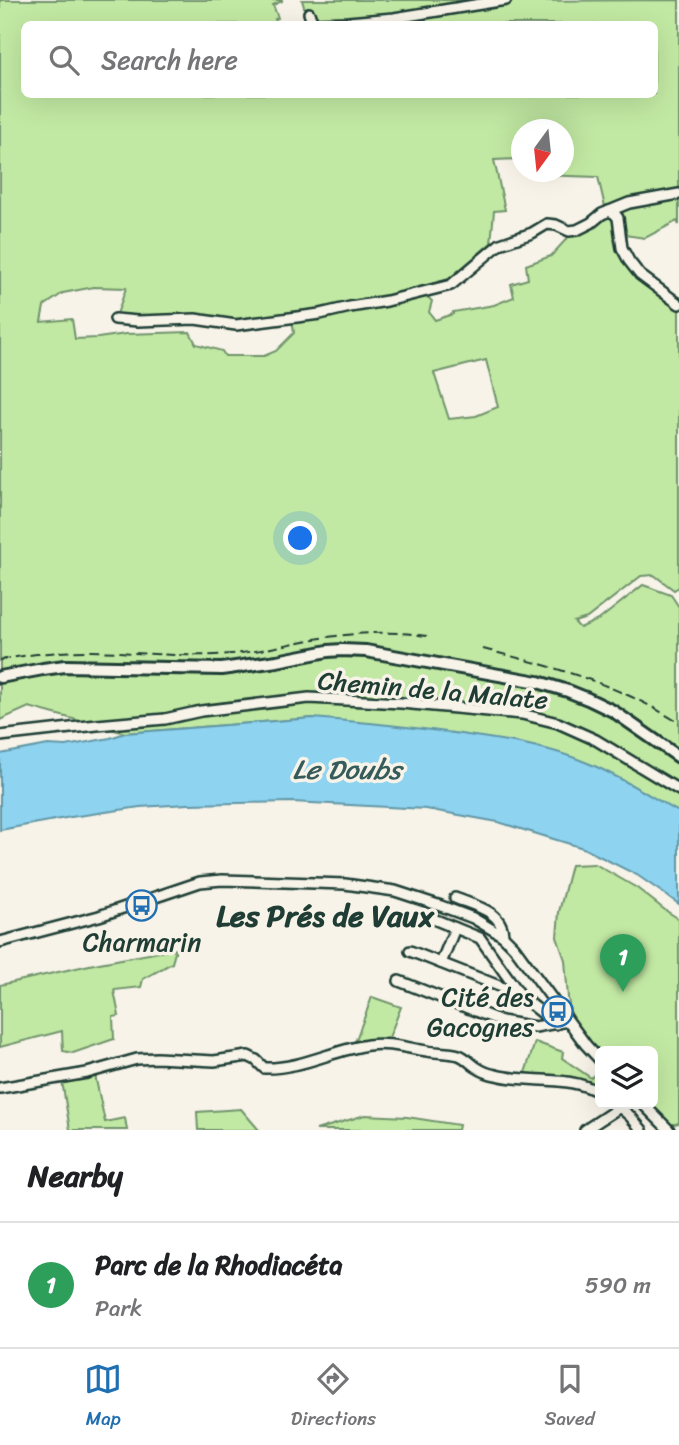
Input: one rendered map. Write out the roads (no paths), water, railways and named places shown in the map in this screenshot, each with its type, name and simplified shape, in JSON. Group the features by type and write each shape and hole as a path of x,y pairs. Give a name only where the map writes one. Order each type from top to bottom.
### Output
{"main road":[{"path":"0,677 65,666 222,669 335,651 366,651 538,682 568,691 613,711 679,757"}],"street":[{"path":"351,21 443,11 506,0"},
{"path":"309,13 313,21"},
{"path":"116,319 195,319 236,325 320,314 387,301 452,285 500,244 532,233 547,224 569,231 577,230 609,211 629,203 679,194"},
{"path":"609,211 618,218 622,248 629,261 640,275 679,304"},
{"name":"Chemin de la Malate","path":"0,736 165,719 201,711 309,698 401,703 522,714 558,723 596,740 679,790"},
{"path":"0,942 99,916 200,882 222,880 370,886 402,893 473,918 503,936 595,1055"},
{"path":"455,898 491,912 500,920 503,936"},
{"path":"431,918 480,938 522,997"},
{"path":"440,963 455,928"},
{"path":"410,951 522,997 556,1024"},
{"path":"400,981 501,1021 535,1027 568,1021"},
{"path":"0,1088 87,1073 137,1059 214,1061 248,1056 256,1059 264,1068 279,1068 369,1045 388,1044 460,1055 478,1069 492,1075 555,1080 595,1091"},
{"path":"585,1130 612,1109"},
{"path":"622,1109 642,1130"},
{"path":"647,1109 659,1126 669,1130"}],"water":[{"name":"Le Doubs","path":"313,718 510,741 559,753 613,775 679,812 679,904 637,875 583,848 498,822 426,809 292,802 188,804 140,807 0,830 0,754 48,745 66,746 125,733"}],"railway":[{"path":"0,660 79,651 213,655 252,652 315,639 357,634 399,633 427,636"},
{"path":"483,649 609,687 679,723"}],"place":[{"name":"Charmarin","path":"142,906"},
{"name":"Parc de la Rhodiacéta","path":"623,992"},
{"name":"Cité des Gacognes","path":"557,1012"}],"district":[{"name":"Les Prés de Vaux","path":"325,916"}]}
